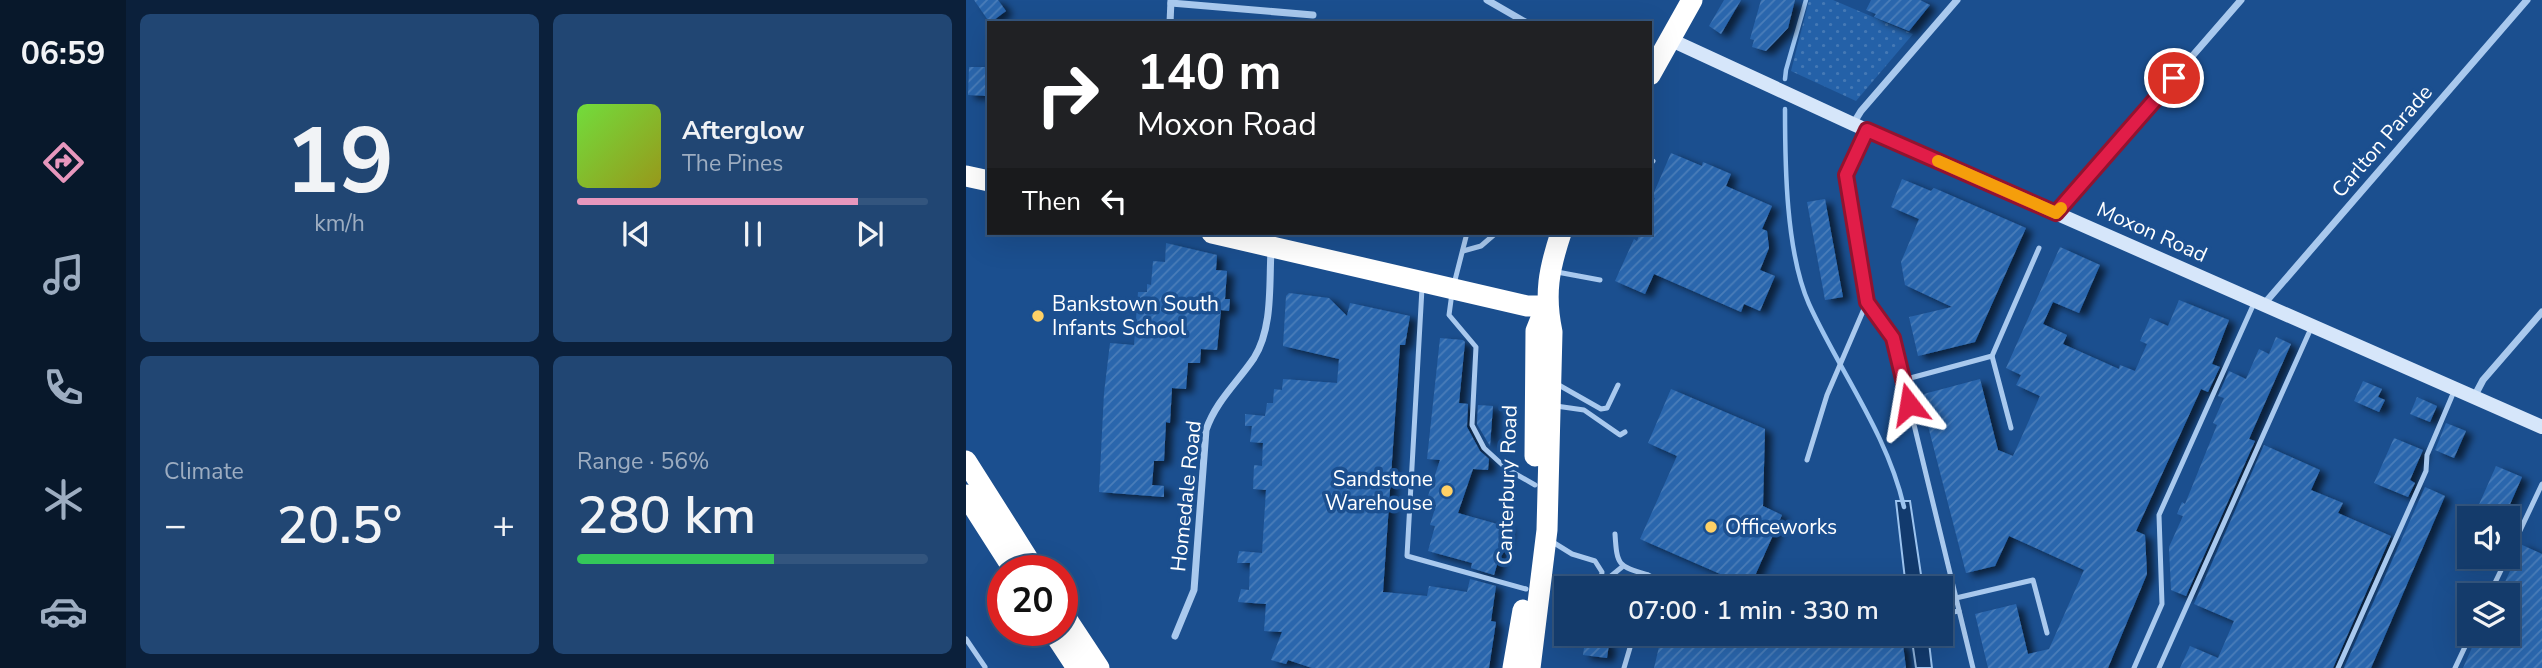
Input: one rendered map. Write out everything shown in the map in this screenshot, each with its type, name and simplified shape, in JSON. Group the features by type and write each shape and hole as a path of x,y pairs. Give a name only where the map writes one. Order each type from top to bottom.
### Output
{"highway":[{"path":"1652,71 1692,0"},
{"path":"966,176 987,181"},
{"path":"1220,235 1527,306 1546,306"},
{"name":"Canterbury Road","path":"1524,667 1526,589 1533,540 1535,485 1536,331 1546,306 1550,270 1561,235"},
{"name":"Canterbury Road","path":"1524,667 1546,537 1552,332 1546,306"},
{"path":"966,461 1026,555"},
{"path":"966,495 1004,555"},
{"path":"1078,636 1099,668"},
{"path":"1060,646 1069,668"},
{"path":"1063,646 1077,668"}],"main road":[{"name":"Moxon Road","path":"1670,39 1860,127 2542,427"}],"street":[{"path":"1487,0 1524,21"},
{"path":"1860,127 1861,111 1957,0"},
{"path":"2056,213 2241,0"},
{"name":"Carlton Parade","path":"2259,303 2527,0"},
{"path":"1170,21 1171,1 1313,15"},
{"name":"Homedale Road","path":"1175,636 1194,590 1206,430 1220,400 1254,358 1261,344 1265,331 1271,247"},
{"path":"2474,397 2483,380 2542,312"}],"lane":[{"path":"1860,127 1846,175 1867,302 1893,338 1973,668"},
{"path":"1466,235 1449,315 1476,347 1472,425 1484,448 1507,469 1535,485"},
{"path":"1462,251 1481,246 1494,235"},
{"path":"2011,428 1992,356 2039,248"},
{"path":"1550,270 1600,280"},
{"path":"1422,282 1407,556 1526,589"},
{"path":"1807,460 1827,395 1867,302"},
{"path":"2134,668 2162,604 2160,515 2259,303"},
{"path":"2159,668 2312,325"},
{"path":"1903,380 1992,356"},
{"path":"1551,381 1601,409 1607,408 1618,385"},
{"path":"2338,668 2426,471 2427,455 2455,389"},
{"path":"1550,406 1584,410 1620,435 1625,432"},
{"path":"2520,531 2542,484"},
{"path":"1615,534 1616,556 1622,567 1648,575"},
{"path":"1546,537 1557,547 1595,561 1602,572 1601,576"},
{"path":"1612,576 1622,567"},
{"path":"1956,598 2033,580 2047,634"},
{"path":"1953,612 1959,611"},
{"path":"966,639 985,667"},
{"path":"1624,668 1631,646"},
{"path":"2455,668 2465,646"}],"shaded area":[{"path":"1809,0 1833,0 1913,34 1856,101 1791,71"},
{"path":"1896,501 1910,501 1921,576 1905,576"},
{"path":"1913,646 1929,646 1932,668 1916,668"}],"building":[{"path":"974,0 998,0 1006,11 989,21"},
{"path":"1724,0 1741,0 1721,34 1709,26"},
{"path":"1761,0 1795,0 1788,28 1766,51 1752,47 1754,40 1750,39"},
{"path":"1871,0 1920,0 1930,5 1909,31 1874,17 1876,14 1866,10"},
{"path":"969,67 987,67 987,96 968,95"},
{"path":"1671,153 1731,174 1726,186 1772,206 1762,229 1767,231 1769,248 1760,270 1775,276 1760,311 1744,304 1741,312 1654,274 1645,294 1615,281 1634,239 1637,241 1639,235 1652,235 1652,205 1655,198 1652,197"},
{"path":"1902,179 1931,191 1934,188 2026,228 1975,342 1918,356 1909,317 1952,307 1905,285 1901,262 1919,219 1891,207"},
{"path":"1825,199 1843,297 1825,300 1807,202"},
{"path":"1166,243 1217,255 1216,270 1227,271 1225,299 1230,299 1229,311 1221,310 1217,350 1201,349 1200,363 1188,363 1186,389 1172,388 1170,423 1166,422 1164,461 1154,461 1152,485 1164,486 1164,497 1099,492 1104,393 1110,343 1134,345 1138,292 1147,292 1147,284 1151,285 1153,261 1165,262"},
{"path":"2060,247 2100,265 2079,313 2053,302 2043,324 2067,335 2063,344 2119,369 2120,365 2135,371 2147,344 2140,341 2150,318 2168,326 2179,300 2229,320 2212,364 2220,367 2208,392 2201,389 2136,531 2145,535 2147,574 2108,668 1988,668 1975,614 2016,604 2028,654 2049,649 2084,570 2009,536 1995,566 1966,573 1920,395 1980,379 1998,450 2013,456 2040,396 2016,385 2021,375 2006,368"},
{"path":"1289,293 1329,298 1347,316 1350,303 1410,316 1405,345 1400,345 1383,592 1427,596 1429,586 1467,592 1470,579 1496,586 1491,621 1496,622 1489,668 1312,668 1288,660 1286,664 1271,660 1282,632 1264,631 1266,604 1238,602 1241,589 1249,590 1250,563 1237,563 1239,551 1262,553 1266,490 1253,489 1254,465 1262,466 1263,443 1250,442 1252,426 1245,426 1245,414 1265,416 1267,403 1273,403 1274,389 1282,390 1283,379 1337,383 1339,359 1283,346 1286,296"},
{"path":"2276,337 2291,344 2249,439 2255,441 2186,596 2171,590 2169,547 2183,516 2177,514 2182,502 2185,504 2217,425 2213,423 2224,398 2218,396 2229,371 2246,379 2259,349 2269,354"},
{"path":"1440,338 1465,342 1459,403 1468,404 1467,427 1480,451 1489,459 1488,470 1473,469 1458,513 1508,527 1494,575 1471,568 1472,563 1428,551 1435,526 1430,525 1436,505 1426,502 1440,460 1427,459"},
{"path":"2363,381 2382,389 2378,397 2385,400 2379,412 2354,401"},
{"path":"1671,389 1765,429 1763,506 1782,515 1755,576 1725,576 1640,539 1677,456 1648,443"},
{"path":"2417,397 2437,406 2430,422 2410,414"},
{"path":"1478,405 1493,406 1490,446 1477,424"},
{"path":"2446,423 2466,431 2454,458 2435,450"},
{"path":"2394,438 2423,450 2410,480 2415,483 2408,497 2374,483"},
{"path":"2264,445 2320,470 2311,490 2343,503 2338,513 2391,536 2333,668 2180,668 2190,646 2218,658 2234,621 2194,604"},
{"path":"2496,466 2522,477 2509,506 2478,506"},
{"path":"2425,487 2445,496 2371,668 2344,668"},
{"path":"2520,544 2542,554 2542,668 2463,668 2473,646 2520,646 2520,583 2504,583 2510,571 2507,570 2520,569"},
{"path":"1584,646 1609,646 1607,658 1583,655"},
{"path":"1659,646 1903,646 1906,668 1654,668"}],"waterway":[{"path":"1785,79 1806,0"},
{"path":"1785,109 1788,208 1801,283 1821,329 1875,428 1904,507"}],"slow traffic":[{"path":"1938,161 2056,213 2061,208"}],"place":[{"name":"Bankstown South Infants School","path":"1038,316"},
{"name":"Sandstone Warehouse","path":"1447,491"},
{"name":"Officeworks","path":"1711,527"}],"route":[{"path":"1909,404 1893,338 1867,302 1846,175 1867,130 2056,213 2174,78"}]}
